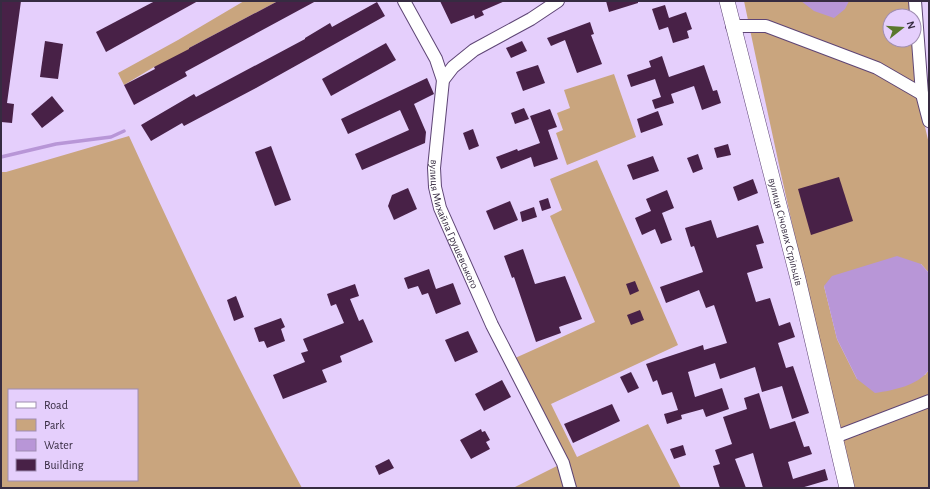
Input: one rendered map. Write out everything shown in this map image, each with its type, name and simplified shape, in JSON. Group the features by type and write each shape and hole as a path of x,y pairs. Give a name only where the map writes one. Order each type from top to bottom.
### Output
{"street":[{"path":"404,1 436,59 443,80"},
{"path":"443,80 453,67 474,50 531,19 558,1"},
{"name":"вулиця Січових Стрільців","path":"727,1 732,26 798,279 847,488"},
{"path":"915,1 922,94 929,121"},
{"path":"732,26 766,26 877,68 922,94"},
{"name":"вулиця Михайла Грушевського","path":"443,80 434,168 435,188 440,208 492,325 563,463 570,488"},
{"path":"835,437 929,401"}],"green space":[{"path":"244,1 278,1 189,48 194,58 154,67 124,85 118,73"},
{"path":"744,1 913,1 913,8 882,8 882,48 915,48 919,101 929,144 929,273 921,264 824,286 837,339 857,379 925,375 929,370 929,488 854,488 770,123"},
{"path":"614,74 636,137 567,165 556,133 563,130 557,113 570,108 564,90"},
{"path":"129,136 212,314 302,488 1,488 1,172 6,172"},
{"path":"597,160 678,345 551,404 577,457 648,424 681,488 575,488 513,359 595,322 550,216 562,210 550,179"},
{"path":"557,466 564,488 513,488"}],"water":[{"path":"801,1 849,1 845,9 834,18 814,11"},
{"path":"897,256 921,264 929,273 929,370 912,384 897,389 875,393 857,379 837,339 824,286 832,276"}],"building":[{"path":"1,1 21,1 7,103 14,104 12,123 1,122"},
{"path":"155,1 198,1 106,52 96,32"},
{"path":"278,1 316,1 185,72 187,76 134,105 124,85 155,69 154,67"},
{"path":"440,1 505,1 482,11 484,15 475,19 474,15 451,24"},
{"path":"606,1 638,1 638,3 609,12"},
{"path":"377,2 385,16 256,88 184,126 182,123 151,141 141,125 194,94 196,97 305,39 330,23 332,27"},
{"path":"665,5 669,18 686,12 692,29 687,31 689,38 673,43 668,27 659,30 652,9"},
{"path":"590,22 594,34 591,35 602,64 577,73 565,40 551,46 547,38"},
{"path":"45,41 63,44 58,79 40,77"},
{"path":"522,41 527,51 511,58 506,48"},
{"path":"386,43 396,60 331,96 322,79"},
{"path":"662,56 669,77 704,65 713,91 717,90 721,103 702,110 694,86 671,94 674,103 655,109 652,100 661,97 655,79 631,87 627,75 651,67 649,61"},
{"path":"538,65 545,83 523,91 516,72"},
{"path":"427,78 434,94 414,104 426,132 425,143 362,170 355,154 409,130 400,110 348,134 341,119"},
{"path":"52,96 64,111 42,128 31,114"},
{"path":"524,108 529,119 515,124 511,113"},
{"path":"550,109 557,127 548,130 558,159 534,167 531,157 501,169 496,157 517,149 518,151 540,143 530,116"},
{"path":"658,111 663,125 641,133 637,119"},
{"path":"473,129 479,146 469,150 463,133"},
{"path":"728,144 731,155 717,158 714,148"},
{"path":"271,146 291,200 275,206 255,152"},
{"path":"698,154 703,169 693,173 687,158"},
{"path":"653,156 659,171 633,180 627,165"},
{"path":"839,177 853,221 811,235 798,189"},
{"path":"753,179 758,193 738,201 733,187"},
{"path":"408,188 417,209 394,220 388,206 392,195"},
{"path":"667,190 674,208 662,213 672,240 661,244 655,229 642,235 635,218 651,211 646,199"},
{"path":"548,198 551,208 542,211 539,201"},
{"path":"510,201 518,220 494,230 486,211"},
{"path":"534,207 537,217 522,222 520,212"},
{"path":"711,220 717,238 758,225 764,243 756,245 763,268 747,273 756,302 770,298 779,326 790,322 795,337 778,343 786,368 793,366 809,413 792,419 782,386 762,392 755,367 720,379 715,363 688,372 695,397 722,388 729,409 706,417 703,409 681,415 682,419 667,424 664,414 678,410 672,392 662,395 657,380 653,382 646,364 703,345 704,350 727,343 714,305 706,308 699,290 666,303 660,287 703,272 694,246 691,247 685,228"},
{"path":"523,249 535,284 565,276 582,319 559,327 561,333 536,342 514,277 512,278 504,256"},
{"path":"429,269 436,289 453,283 461,304 436,314 428,293 422,295 418,286 408,289 404,278"},
{"path":"635,281 639,291 630,295 626,284"},
{"path":"355,284 359,296 350,299 359,321 363,319 373,342 340,356 342,362 322,370 327,382 283,399 273,375 305,362 301,353 308,351 303,339 344,323 336,304 331,306 327,294"},
{"path":"236,296 244,317 234,321 227,300"},
{"path":"640,310 644,320 631,325 627,315"},
{"path":"281,318 285,327 281,329 285,341 267,348 264,341 259,342 254,328"},
{"path":"468,331 478,352 455,362 445,340"},
{"path":"631,372 639,388 628,393 620,377"},
{"path":"502,380 511,397 484,411 475,394"},
{"path":"759,393 770,429 795,421 804,447 809,446 812,454 788,462 793,479 825,469 828,480 801,488 763,488 753,453 735,459 746,488 720,488 713,466 720,464 715,450 732,444 723,417 747,409 744,398"},
{"path":"612,404 620,421 573,443 564,424"},
{"path":"481,429 482,432 485,431 490,440 486,442 490,449 471,459 460,440"},
{"path":"683,445 686,455 674,459 670,449"},
{"path":"389,459 394,468 379,475 375,466"}],"waterway":[{"path":"1,157 56,144 111,137 124,131"}]}
